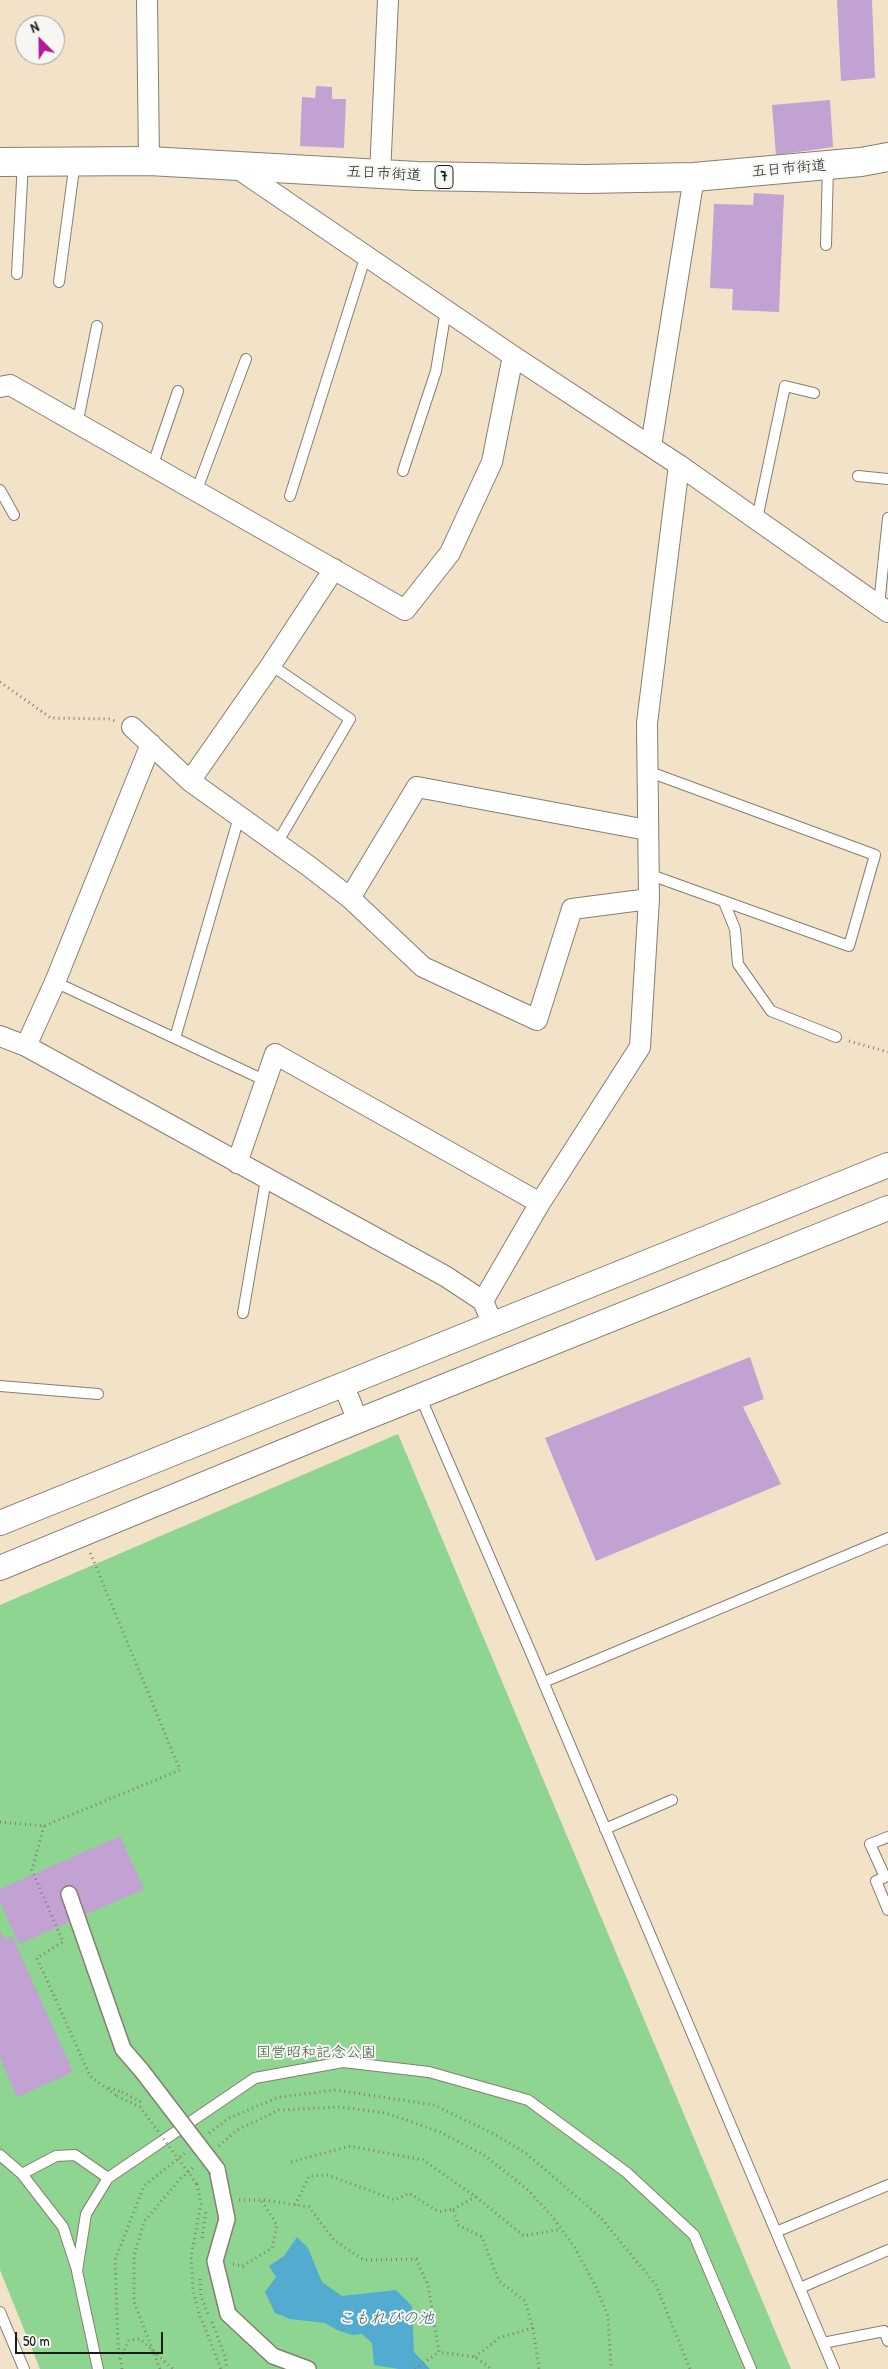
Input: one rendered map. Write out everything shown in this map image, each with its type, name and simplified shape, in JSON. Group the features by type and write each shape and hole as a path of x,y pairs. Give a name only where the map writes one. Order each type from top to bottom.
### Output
{"main road":[{"name":"五日市街道","path":"12,162 76,160 149,161 380,174 585,179 694,177 828,165 888,157"}],"street":[{"path":"147,0 149,161"},
{"path":"380,174 388,0"},
{"path":"234,166 514,356 679,465 883,608"},
{"path":"651,446 694,177"},
{"path":"0,387 10,385 77,425 405,610 450,553 492,462 514,356"},
{"path":"483,1301 540,1203 640,1047 649,898 647,723 679,465"},
{"path":"190,781 271,665 334,569"},
{"path":"132,727 190,781 350,898 423,967 537,1020 572,909 649,898"},
{"path":"26,1046 56,982 151,744"},
{"path":"350,898 418,787 647,830"},
{"path":"0,1036 26,1046 445,1276 483,1301 493,1325"},
{"path":"237,1163 275,1054 540,1203"},
{"path":"0,1523 888,1165"},
{"path":"0,1568 358,1421 888,1208"},
{"path":"343,1384 358,1421"},
{"path":"69,1894 123,2049 217,2169 226,2219 215,2261 228,2314 274,2356 308,2369"}],"lane":[{"path":"59,282 76,160"},
{"path":"12,162 17,274"},
{"path":"826,245 828,165"},
{"path":"290,496 366,256"},
{"path":"403,471 436,371 446,310"},
{"path":"77,425 97,326"},
{"path":"196,492 246,359"},
{"path":"757,519 785,386 814,393"},
{"path":"152,467 178,391"},
{"path":"858,476 888,479"},
{"path":"0,490 14,515"},
{"path":"883,608 888,518"},
{"path":"271,665 350,719 277,843"},
{"path":"647,771 875,854 849,946 648,874"},
{"path":"175,1038 239,817"},
{"path":"724,902 735,929 738,964 771,1011 836,1037"},
{"path":"56,982 266,1081"},
{"path":"243,1313 266,1179"},
{"path":"0,1386 98,1394"},
{"path":"420,1396 544,1682 834,2369"},
{"path":"544,1682 888,1538"},
{"path":"605,1829 672,1800"},
{"path":"888,1837 870,1844 885,1878 876,1881 888,1910"},
{"path":"77,2271 86,2214 108,2178 255,2078 342,2062 429,2072 528,2100 626,2172 694,2235 751,2369"},
{"path":"22,2174 56,2156 75,2155 108,2178"},
{"path":"0,2156 22,2174 63,2226 77,2271 98,2369"},
{"path":"776,2232 888,2185"},
{"path":"800,2288 888,2250"},
{"path":"0,2312 24,2369"},
{"path":"823,2343 884,2331 888,2340"}],"path":[{"path":"0,682 51,718 109,719 132,727"},
{"path":"836,1037 888,1052"},
{"path":"0,1822 44,1826 180,1770 82,1534"},
{"path":"44,1826 32,1870 63,1942 37,1958 90,2076 117,2096 140,2107 197,2184"},
{"path":"108,2088 122,2092"},
{"path":"206,2136 229,2118 279,2097 336,2090 434,2105 527,2154 600,2216 656,2285 690,2369"},
{"path":"216,2149 237,2130 279,2110 340,2107 386,2113 440,2132 484,2155 528,2190 562,2229 575,2248 596,2287 608,2316 611,2369"},
{"path":"291,2162 350,2146 423,2160 476,2197 524,2236 562,2229"},
{"path":"122,2369 118,2345 115,2260 144,2186 190,2148"},
{"path":"160,2369 134,2302 134,2256 144,2222 180,2179 201,2161"},
{"path":"295,2205 309,2176 328,2175 395,2200 409,2192 439,2212 453,2209 476,2197"},
{"path":"223,2200 261,2200 308,2207 334,2240 364,2260 416,2259 428,2285 439,2352"},
{"path":"215,2261 243,2266 272,2248 277,2225 261,2200"},
{"path":"453,2209 458,2225 482,2237 499,2282 525,2301 533,2328 539,2369"},
{"path":"475,2356 499,2338 533,2328"},
{"path":"120,2360 129,2340 140,2339 150,2346 173,2369"},
{"path":"415,2369 439,2352 475,2356 492,2369"}],"green space":[{"name":"国営昭和記念公園","path":"398,1434 791,2369 40,2369 0,2270 0,1605"}],"water":[{"name":"こもれびの池","path":"297,2237 308,2248 322,2282 342,2296 396,2290 412,2306 414,2352 430,2369 399,2369 374,2365 372,2343 362,2334 352,2335 337,2330 325,2323 290,2319 275,2313 265,2292 276,2277 269,2266 284,2256"}],"building":[{"path":"837,0 872,0 875,78 841,81"},
{"path":"316,86 332,87 332,99 346,99 344,148 300,146 302,97 315,98"},
{"path":"830,100 833,147 776,155 772,105"},
{"path":"754,193 784,195 779,312 732,310 733,289 710,288 714,204 753,205"},
{"path":"750,1357 764,1399 743,1407 781,1484 596,1561 545,1438"},
{"path":"120,1836 144,1889 19,1944 0,1901 0,1889"},
{"path":"0,1931 4,1939 12,1936 73,2072 17,2097 0,2058"}]}
